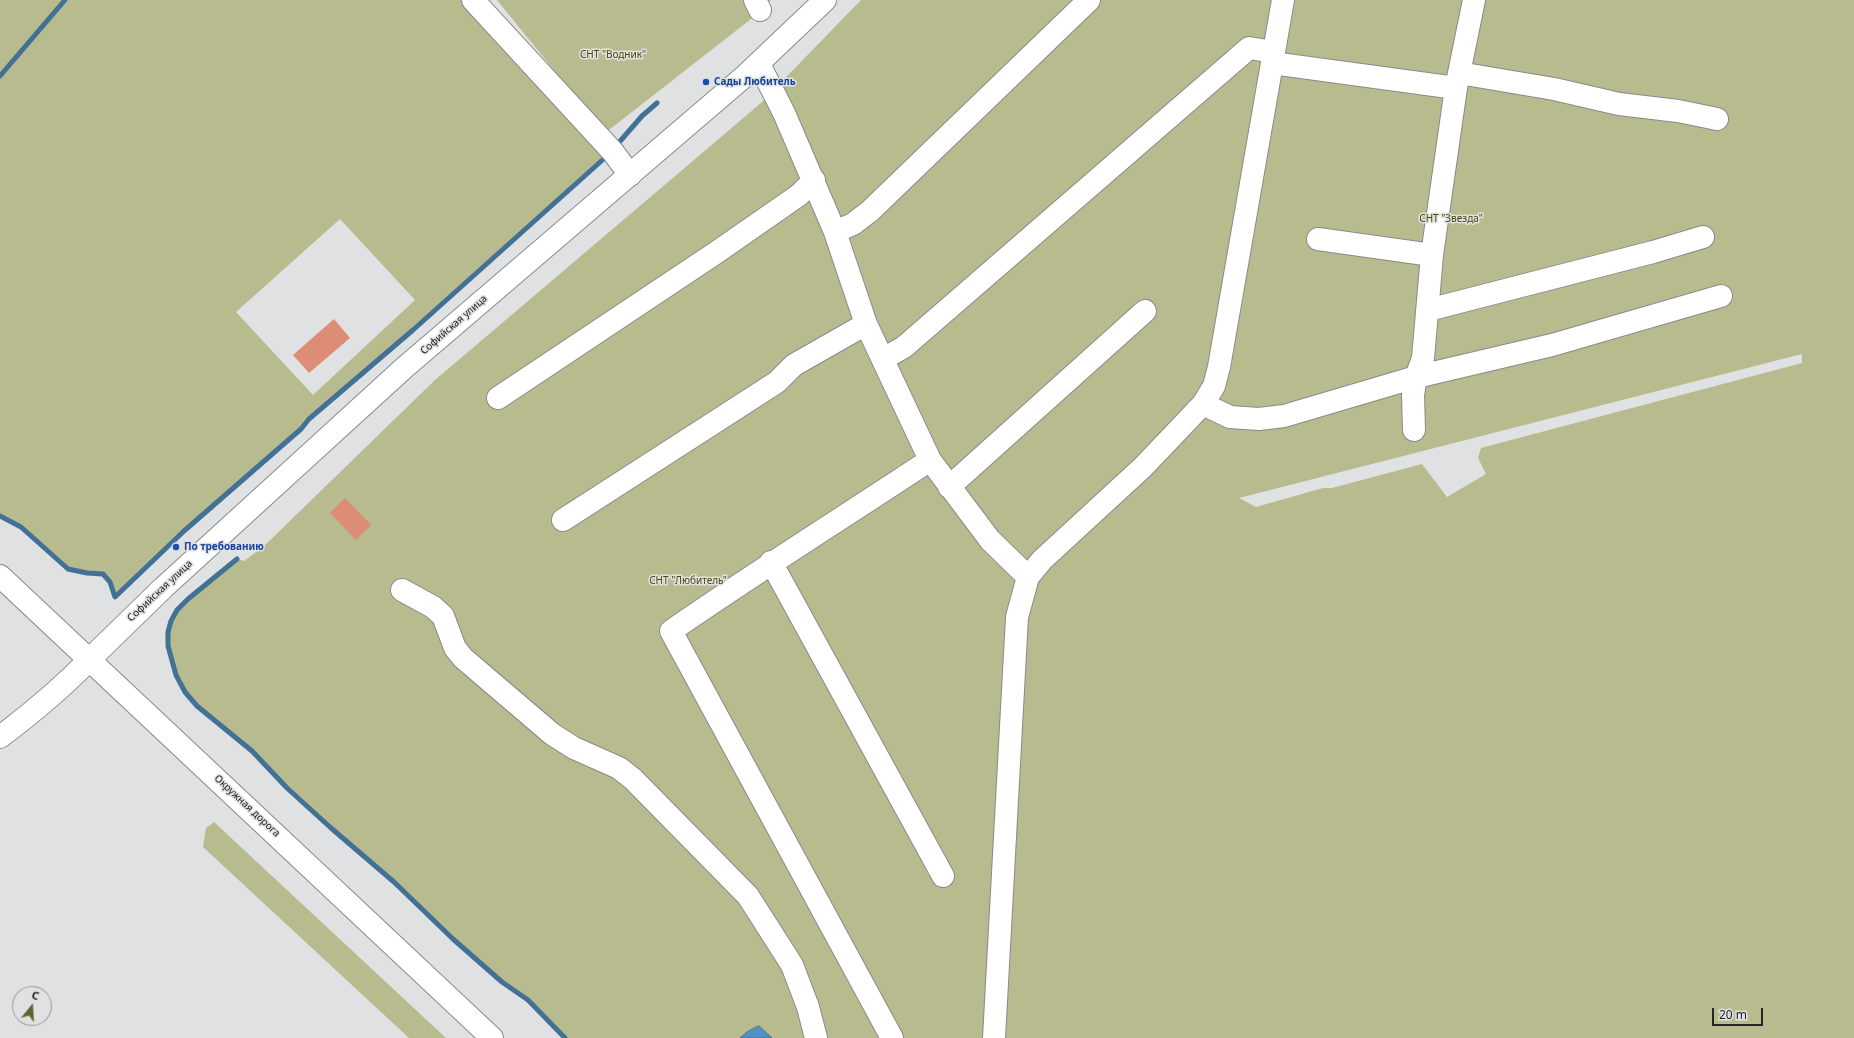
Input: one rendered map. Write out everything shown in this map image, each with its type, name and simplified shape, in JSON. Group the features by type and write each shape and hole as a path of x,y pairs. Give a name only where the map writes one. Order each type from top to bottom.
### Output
{"main road":[{"path":"473,0 613,152 630,175"},
{"name":"Софийская улица","path":"1,734 58,691 162,588 404,368 759,64 825,0"},
{"path":"835,232 853,224 870,211 1089,0"},
{"path":"994,1038 1018,617 1028,577 1042,560 1143,467 1203,404 1214,386 1219,367 1283,0"},
{"path":"1414,430 1413,395 1416,377 1424,358 1432,255 1458,81 1474,0"},
{"path":"883,358 904,347 1249,48 1273,57 1458,81 1554,89 1619,104 1678,111 1717,119"},
{"path":"759,64 784,113 814,180 835,232 866,324 930,460 990,540 1028,577"},
{"path":"498,398 717,252 799,195 814,180"},
{"path":"1428,310 1653,252 1703,237"},
{"path":"1318,239 1432,255"},
{"path":"1203,404 1230,417 1259,419 1284,416 1416,377 1552,345 1721,296"},
{"path":"949,487 1145,311"},
{"path":"563,520 777,382 794,365 866,324"},
{"path":"892,1038 671,630 771,562 833,524 930,460"},
{"path":"771,562 943,876"},
{"name":"Окружная дорога","path":"0,576 492,1038"},
{"path":"402,590 433,607 443,616 455,648 463,658 552,734 574,748 618,768 633,779 748,896 792,966 808,1007 816,1038"}],"green space":[{"path":"0,0 462,0 596,143 603,161 413,330 309,419 301,429 184,531 115,597 110,582 103,574 87,573 68,569 21,527 0,516","holes":["340,219 415,300 313,395 236,312"]},
{"name":"СНТ \"Водник\"","path":"497,0 771,0 751,19 605,133"},
{"path":"861,0 1854,0 1854,1038 772,1038 759,1026 747,1032 740,1038 565,1038 528,1000 502,982 453,939 394,882 287,788 252,751 197,706 185,692 176,675 168,646 168,632 171,621 177,610 237,559 244,561 263,547 435,380 761,103","holes":["1802,354 1802,363 1481,448 1478,458 1486,474 1447,497 1422,464 1332,488 1323,488 1256,507 1239,498"]},
{"path":"214,822 446,1038 409,1038 203,847 206,828"}],"water":[{"path":"759,1026 772,1038 740,1038 747,1032"}],"building":[{"path":"334,319 350,338 309,373 293,355"},
{"path":"345,498 371,525 356,540 330,513"}],"waterway":[{"path":"0,76 65,0"},
{"path":"615,147 642,116 657,103"},
{"path":"0,516 21,527 68,569 87,573 103,574 110,582 115,597 184,531 301,429 309,419 413,330 608,155"},
{"path":"237,559 188,599 177,610 171,621 168,632 168,646 176,675 185,692 197,706 252,751 287,788 394,882 453,939 502,982 528,1000 565,1038"}],"place":[{"name":"Сады Любитель","path":"706,82"},
{"name":"По требованию","path":"176,547"}],"park label":[{"name":"СНТ \"Звезда\"","path":"1451,219"},
{"name":"СНТ \"Любитель\"","path":"688,581"}]}
